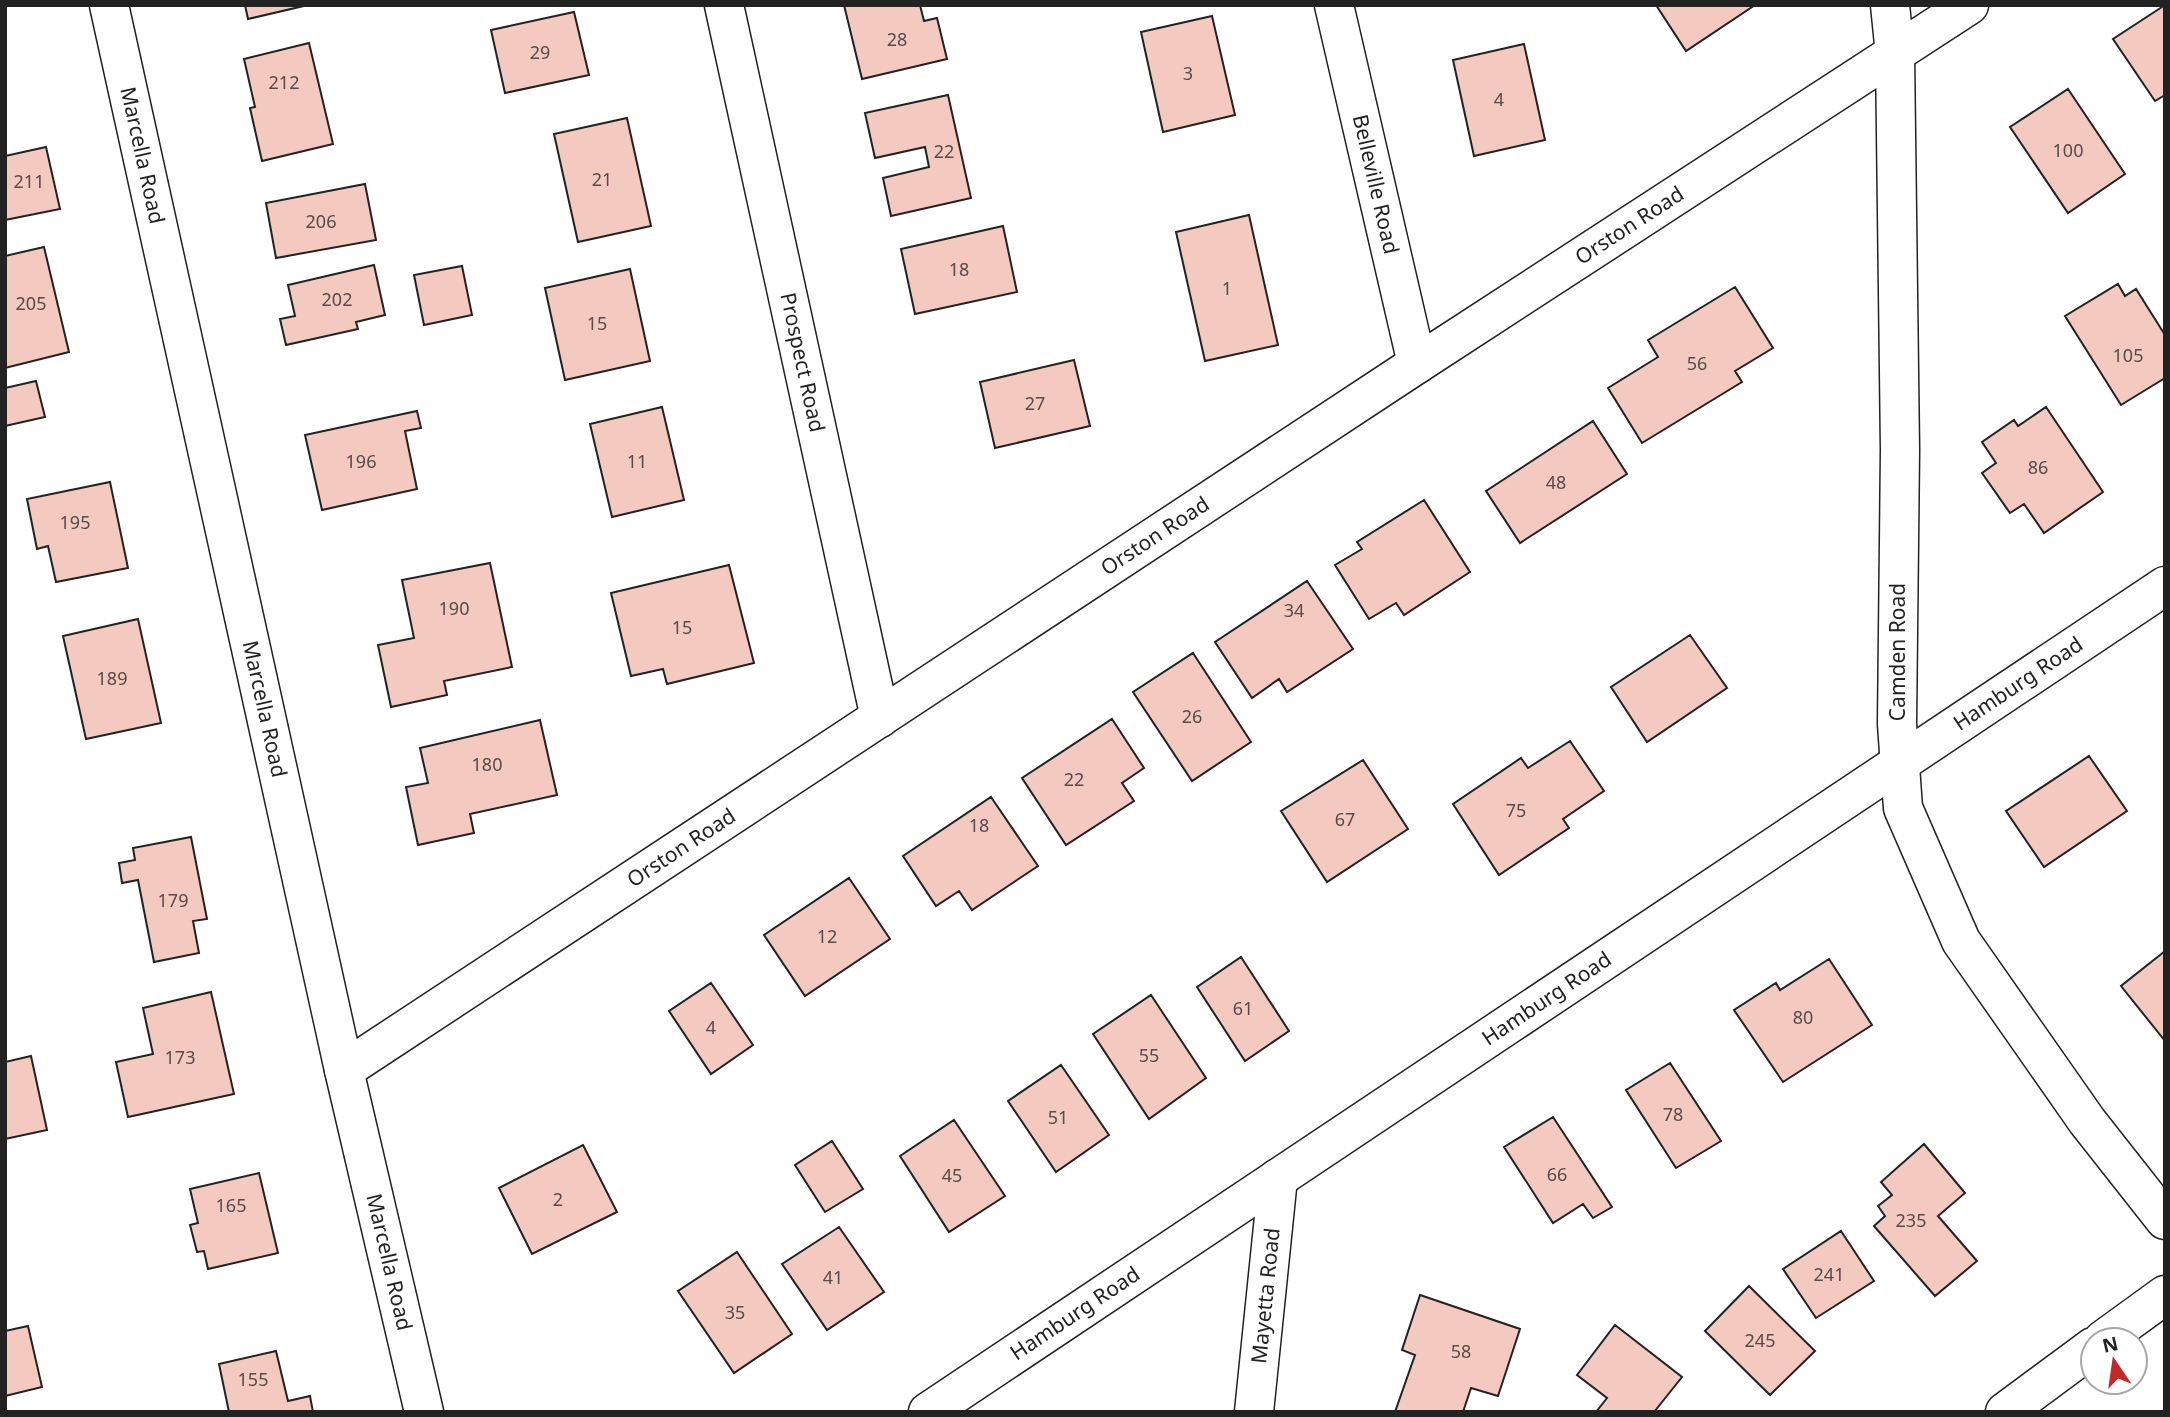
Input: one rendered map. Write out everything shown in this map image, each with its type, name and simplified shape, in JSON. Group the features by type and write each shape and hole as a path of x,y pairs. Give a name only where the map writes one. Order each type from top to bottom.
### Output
{"street":[{"name":"Marcella Road","path":"109,5 344,1070 424,1412"},
{"name":"Prospect Road","path":"724,5 880,718"},
{"name":"Belleville Road","path":"1335,5 1417,364"},
{"name":"Camden Road","path":"1890,5 1895,54 1900,450 1897,724 1903,808 1961,941 2087,1121 2165,1220"},
{"name":"Orston Road","path":"344,1070 1417,364 1969,5"},
{"name":"Hamburg Road","path":"928,1412 2165,586"},
{"name":"Mayetta Road","path":"1254,1412 1278,1178"},
{"path":"2122,1326 2165,1295"},
{"path":"2005,1412 2079,1357"}],"building":[{"path":"245,5 308,5 248,19"},
{"path":"844,5 920,5 924,21 937,18 947,59 862,79"},
{"path":"1656,5 1755,5 1686,51"},
{"path":"2165,5 2165,95 2155,101 2113,39"},
{"path":"574,12 589,75 505,93 491,30"},
{"path":"1212,16 1235,115 1163,132 1141,32"},
{"path":"309,43 333,144 262,161 250,108 255,107 244,59"},
{"path":"1524,44 1545,140 1474,156 1453,60"},
{"path":"2068,89 2125,174 2068,213 2010,127"},
{"path":"948,95 971,198 891,216 883,178 929,167 925,147 875,158 865,113"},
{"path":"627,118 651,226 578,242 554,134"},
{"path":"46,147 60,209 5,220 5,156"},
{"path":"365,184 376,240 276,258 266,203"},
{"path":"1249,215 1278,345 1205,361 1176,232"},
{"path":"1003,226 1017,292 915,314 901,249"},
{"path":"44,247 69,352 5,368 5,256"},
{"path":"374,265 385,315 356,322 358,329 286,345 280,319 295,316 288,285"},
{"path":"462,266 472,315 424,325 414,275"},
{"path":"630,269 650,361 565,380 545,288"},
{"path":"2118,284 2125,296 2136,289 2165,335 2165,378 2121,405 2065,316"},
{"path":"1735,287 1773,348 1735,371 1742,382 1642,443 1608,388 1658,357 1648,340"},
{"path":"1074,360 1090,426 995,448 980,382"},
{"path":"36,381 45,417 5,426 5,388"},
{"path":"662,407 684,500 612,517 590,424"},
{"path":"2046,407 2103,492 2044,533 2024,504 2010,513 1982,473 1996,463 1982,442 2014,420 2018,426"},
{"path":"417,411 421,428 405,431 417,489 322,510 305,435"},
{"path":"1593,421 1627,474 1520,543 1486,491"},
{"path":"110,482 128,568 56,582 48,546 37,549 27,499"},
{"path":"1424,500 1470,572 1404,615 1396,603 1369,619 1335,565 1362,549 1357,542"},
{"path":"490,563 512,667 444,681 447,695 391,707 378,645 414,638 402,580"},
{"path":"729,565 754,663 667,684 663,669 631,676 611,593"},
{"path":"1307,581 1353,649 1287,692 1279,679 1252,698 1215,642"},
{"path":"138,619 161,723 86,739 63,636"},
{"path":"1690,635 1727,688 1647,742 1611,687"},
{"path":"1193,653 1251,742 1192,781 1133,692"},
{"path":"1112,719 1144,768 1122,783 1134,801 1066,845 1022,778"},
{"path":"540,720 557,795 470,814 474,833 418,845 406,787 428,783 420,748"},
{"path":"1570,741 1604,791 1563,819 1569,828 1499,875 1453,804 1521,758 1528,768"},
{"path":"2089,756 2127,811 2044,867 2006,811"},
{"path":"1363,760 1408,829 1327,882 1281,811"},
{"path":"991,797 1038,866 972,910 959,891 936,906 903,856"},
{"path":"191,837 207,919 193,921 199,953 154,962 138,880 122,883 119,863 135,860 133,848"},
{"path":"849,878 890,939 805,996 764,935"},
{"path":"2165,951 2165,1041 2121,986"},
{"path":"1241,957 1289,1031 1245,1061 1197,987"},
{"path":"1829,959 1872,1025 1783,1082 1734,1010 1776,983 1780,990"},
{"path":"711,983 753,1045 711,1074 669,1011"},
{"path":"211,992 234,1094 128,1117 116,1062 153,1054 143,1008"},
{"path":"1151,995 1206,1078 1149,1119 1093,1034"},
{"path":"31,1056 47,1130 5,1139 5,1062"},
{"path":"1670,1063 1721,1141 1676,1168 1626,1090"},
{"path":"1061,1065 1109,1135 1056,1172 1008,1101"},
{"path":"1553,1117 1612,1207 1593,1218 1583,1204 1553,1223 1504,1147"},
{"path":"954,1120 1005,1196 949,1232 900,1156"},
{"path":"832,1141 863,1189 825,1212 795,1165"},
{"path":"1924,1144 1965,1193 1938,1216 1977,1261 1935,1296 1874,1226 1885,1216 1878,1206 1892,1195 1881,1182"},
{"path":"583,1145 617,1212 532,1254 499,1188"},
{"path":"259,1173 278,1253 208,1269 204,1251 197,1252 190,1225 198,1223 190,1189"},
{"path":"839,1227 884,1292 827,1330 782,1264"},
{"path":"1841,1231 1874,1281 1816,1318 1783,1269"},
{"path":"737,1252 792,1334 734,1373 678,1291"},
{"path":"1749,1286 1815,1351 1770,1395 1705,1331"},
{"path":"1420,1295 1520,1329 1498,1396 1471,1388 1463,1412 1395,1412 1415,1355 1402,1350"},
{"path":"1615,1325 1682,1377 1654,1412 1596,1412 1607,1398 1577,1375"},
{"path":"28,1326 42,1387 5,1396 5,1331"},
{"path":"276,1351 288,1401 310,1396 313,1412 229,1412 219,1364"}]}
